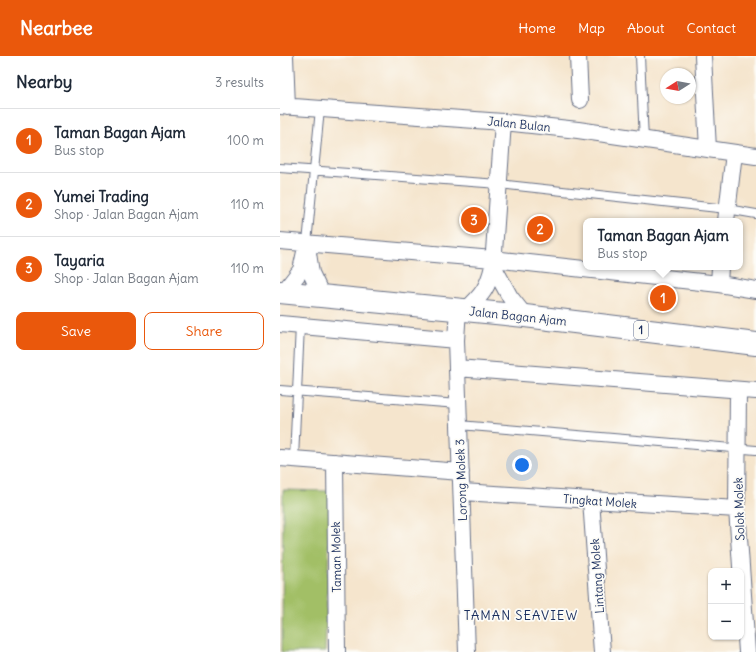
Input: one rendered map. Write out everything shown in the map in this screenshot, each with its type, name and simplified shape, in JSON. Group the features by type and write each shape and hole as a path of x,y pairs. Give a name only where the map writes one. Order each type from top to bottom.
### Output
{"main road":[{"name":"Jalan Bagan Ajam","path":"282,292 462,309 756,344"}],"street":[{"path":"283,107 285,56"},
{"path":"578,56 580,100"},
{"path":"703,56 708,149"},
{"name":"Jalan Bulan","path":"283,107 503,122 578,130 756,156"},
{"path":"462,309 480,298 489,282 493,263 503,122"},
{"path":"726,215 734,153"},
{"path":"280,241 718,284 756,290"},
{"path":"282,292 301,270 307,243"},
{"path":"307,243 311,273 322,296"},
{"path":"493,263 510,297 525,316"},
{"path":"718,284 720,270"},
{"name":"Lorong Molek 3","path":"462,309 456,340 467,652"},
{"path":"280,324 456,340"},
{"path":"457,368 756,391"},
{"name":"Solok Molek","path":"738,390 737,509 747,652"},
{"path":"287,458 461,472"},
{"name":"Taman Molek","path":"335,462 337,652"},
{"name":"Tingkat Molek","path":"462,492 737,509"},
{"name":"Lintang Molek","path":"592,500 602,652"}],"lane":[{"path":"640,56 644,140"},
{"path":"307,243 320,109"},
{"path":"280,168 499,184 726,215 756,214"},
{"path":"287,458 297,392 300,325"},
{"path":"280,390 458,404"},
{"path":"459,426 756,450"}],"green space":[{"path":"283,490 331,491 325,652 282,652"}],"place":[{"name":"Tayaria","path":"474,220"},
{"name":"Yumei Trading","path":"540,229"},
{"name":"Taman Bagan Ajam","path":"663,298"}],"district":[{"name":"TAMAN SEAVIEW","path":"521,615"}]}
